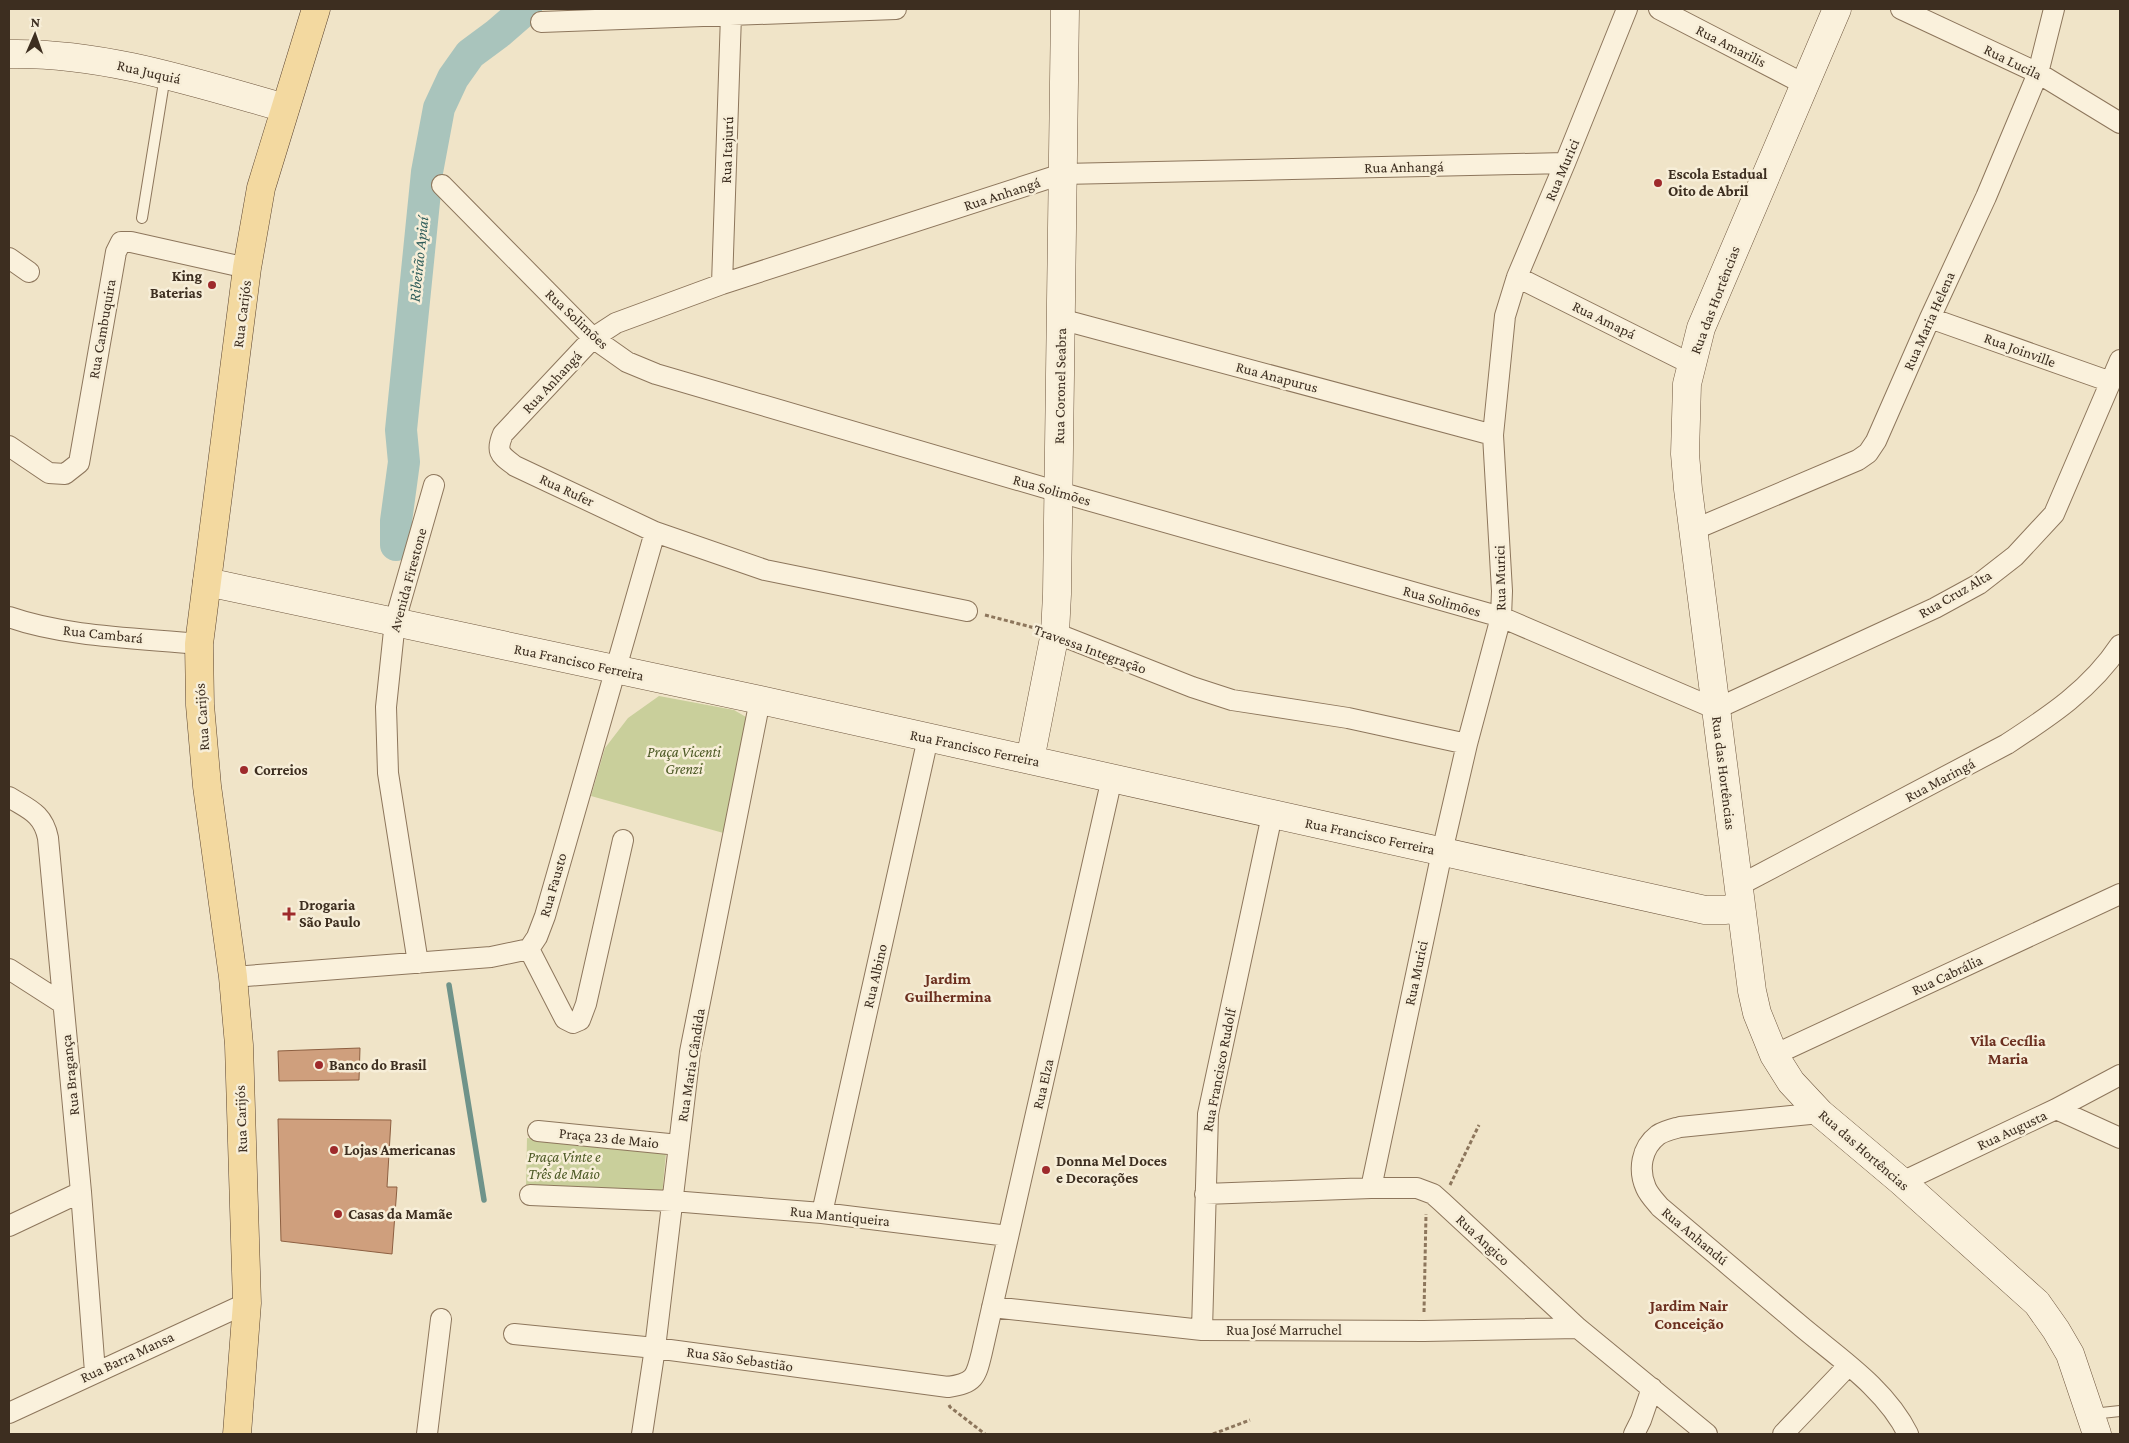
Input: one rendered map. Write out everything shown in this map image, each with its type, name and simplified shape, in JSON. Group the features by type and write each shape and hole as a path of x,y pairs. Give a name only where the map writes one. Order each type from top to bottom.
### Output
{"main road":[{"name":"Rua Carijós","path":"237,1434 247,1303 239,1045 233,977 207,786 200,705 199,644 247,268 260,188 316,9"}],"street":[{"path":"541,22 896,9"},
{"name":"Rua Coronel Seabra","path":"1030,760 1055,633 1059,492 1065,9"},
{"name":"Rua Murici","path":"1371,1188 1442,852 1467,744 1501,617 1502,591 1493,435 1504,316 1516,277 1565,163 1627,9"},
{"name":"Rua Amarilis","path":"1659,9 1804,84"},
{"name":"Rua das Hortências","path":"1837,9 1701,328 1687,384 1685,454 1693,530 1752,992 1757,1013 1774,1055 1791,1082 1820,1113 1902,1182 2038,1303 2070,1354 2094,1424"},
{"name":"Rua Lucila","path":"1901,9 2038,73 2120,123"},
{"name":"Rua Maria Helena","path":"1693,530 1858,460 1868,453 1876,442 1930,318 1986,197 2038,73 2054,9"},
{"name":"Rua Itajurú","path":"722,284 731,16"},
{"name":"Rua Juquiá","path":"11,57 98,61 165,75 286,108"},
{"name":"Rua Anhangá","path":"503,434 593,338 616,323 722,284 1062,174 1565,163"},
{"name":"Rua Solimões","path":"442,185 593,338 627,362 656,374 1059,492 1501,617 1716,709"},
{"name":"Rua Cambuquira","path":"9,446 49,473 65,474 79,463 116,252 121,242 131,242 247,268"},
{"path":"9,258 29,272"},
{"name":"Rua Amapá","path":"1516,277 1691,364"},
{"name":"Rua Joinville","path":"1930,318 2111,382"},
{"name":"Rua Anapurus","path":"1060,319 1493,435"},
{"name":"Rua Cruz Alta","path":"1716,709 1935,608 1978,584 2014,556 2054,514 2120,360"},
{"name":"Rua Rufer","path":"503,434 498,445 501,455 516,466 655,532"},
{"name":"Avenida Firestone","path":"418,963 388,773 386,707 394,621 434,485"},
{"path":"655,532 765,570 967,611"},
{"name":"Rua Fausto","path":"529,949 537,937 545,916 655,532"},
{"name":"Rua Francisco Ferreira","path":"207,582 760,700 1705,910 1726,910 1740,896"},
{"name":"Rua Cambará","path":"9,617 23,622 69,631 199,644"},
{"name":"Travessa Integração","path":"1055,633 1192,687 1232,700 1348,718 1467,744"},
{"name":"Rua Maringá","path":"1740,896 2007,744 2078,693 2106,667 2120,645"},
{"name":"Rua Maria Cândida","path":"642,1434 655,1348 690,1052 760,700"},
{"name":"Rua Albino","path":"822,1213 928,738"},
{"name":"Rua Elza","path":"956,1386 977,1374 1112,778"},
{"name":"Rua Bragança","path":"9,797 38,815 46,827 81,1192 95,1372"},
{"name":"Rua Francisco Rudolf","path":"1202,1330 1208,1114 1272,815"},
{"path":"233,977 491,958 529,949 565,1019 573,1023 580,1020 586,1004 623,840"},
{"name":"Rua Cabrália","path":"1774,1055 2120,894"},
{"path":"9,969 62,1003"},
{"name":"Rua Augusta","path":"1902,1182 2056,1109 2120,1075"},
{"path":"2056,1109 2120,1138"},
{"name":"Rua Anhandú","path":"1820,1113 1680,1127 1659,1134 1646,1147 1642,1163 1642,1176 1646,1190 1660,1207 1886,1400 1908,1434"},
{"name":"Praça 23 de Maio","path":"538,1131 679,1145"},
{"path":"1205,1194 1417,1188 1434,1196"},
{"path":"9,1226 81,1192"},
{"path":"530,1195 672,1201"},
{"name":"Rua Angico","path":"1434,1196 1578,1328 1707,1434"},
{"name":"Rua Mantiqueira","path":"672,1201 822,1213 1008,1236"},
{"name":"Rua Barra Mansa","path":"9,1413 247,1303"},
{"name":"Rua José Marruchel","path":"992,1307 1202,1330 1424,1331 1578,1328"},
{"path":"427,1434 441,1319"},
{"name":"Rua São Sebastião","path":"514,1334 655,1348 956,1386"},
{"path":"1783,1434 1848,1366"},
{"path":"1634,1434 1642,1420 1652,1388"}],"lane":[{"path":"142,218 165,75"},
{"path":"2094,1424 2120,1411"}],"path":[{"name":"Travessa Integração","path":"967,611 1055,633"},
{"path":"1424,1331 1434,1196 1479,1125"},
{"path":"956,1386 950,1407 985,1434"},
{"path":"1213,1434 1250,1420"}],"green space":[{"name":"Praça Vicenti Grenzi","path":"659,696 734,710 746,717 750,723 727,834 591,796 605,748 628,718"},
{"name":"Praça Vinte e Três de Maio","path":"527,1138 666,1153 662,1196 526,1188"}],"building":[{"name":"Banco do Brasil","path":"360,1048 359,1080 279,1081 278,1051"},
{"path":"278,1119 391,1120 387,1187 397,1187 392,1254 281,1241"}],"waterway":[{"name":"Ribeirão Apiaí","path":"396,545 396,521 404,462 401,430 427,172 439,108 453,78 470,54 526,9"},
{"path":"449,985 484,1200"}],"place":[{"name":"Escola Estadual Oito de Abril","path":"1658,183"},
{"name":"King Baterias","path":"212,285"},
{"name":"Correios","path":"244,770"},
{"name":"Drogaria São Paulo","path":"289,914"},
{"name":"Banco do Brasil","path":"319,1065"},
{"name":"Lojas Americanas","path":"334,1150"},
{"name":"Donna Mel Doces e Decorações","path":"1046,1170"},
{"name":"Casas da Mamãe","path":"338,1214"}],"district":[{"name":"Jardim Guilhermina","path":"948,987"},
{"name":"Vila Cecília Maria","path":"2008,1049"},
{"name":"Jardim Nair Conceição","path":"1689,1314"}]}
